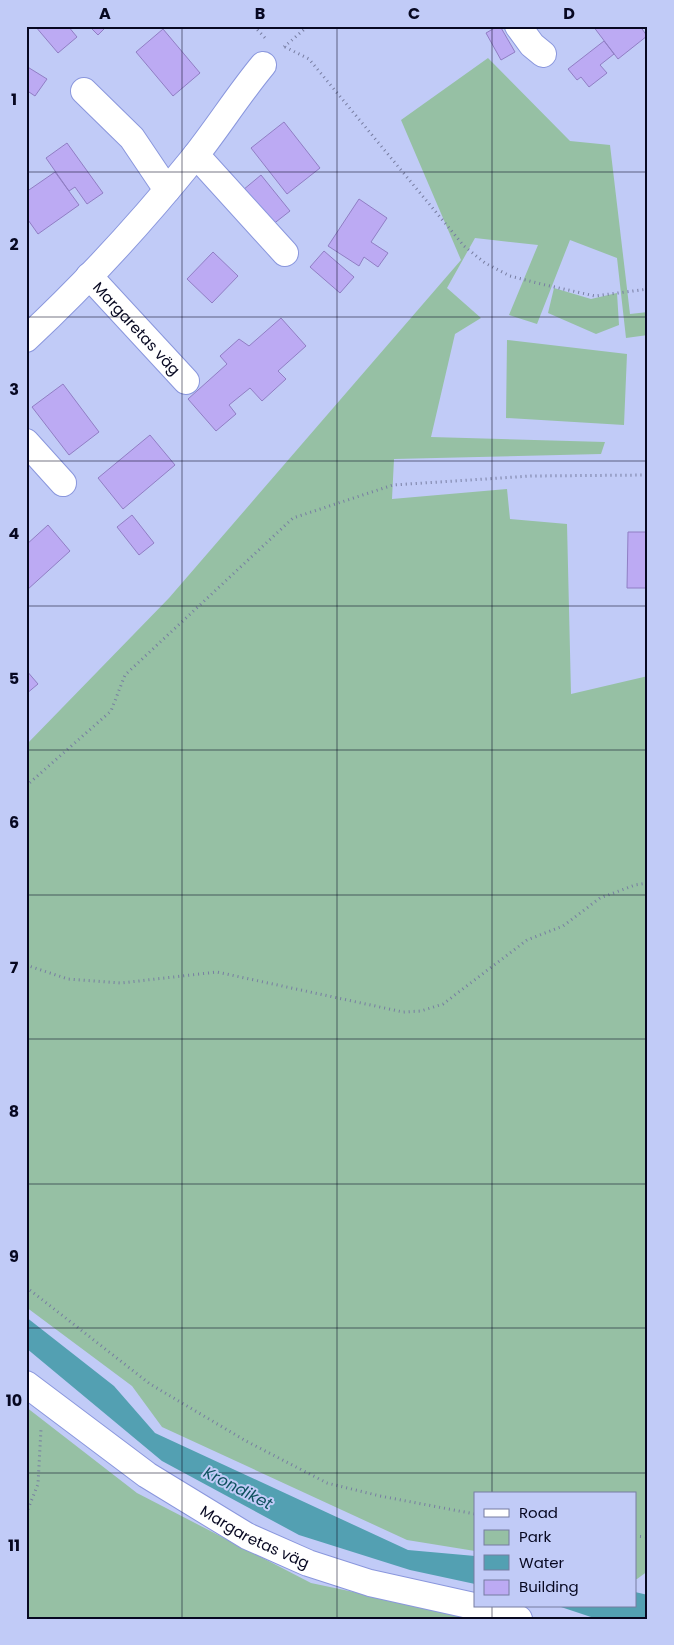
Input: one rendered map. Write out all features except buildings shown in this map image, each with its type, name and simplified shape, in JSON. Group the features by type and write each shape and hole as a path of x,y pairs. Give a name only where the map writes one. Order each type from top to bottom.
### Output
{"street":[{"path":"518,26 532,45 543,54"},
{"name":"Margaretas väg","path":"26,339 89,276 167,190 196,155 263,65"},
{"path":"84,91 132,138 167,190"},
{"path":"196,155 285,253"},
{"name":"Margaretas väg","path":"89,276 186,381"},
{"path":"26,442 63,483"},
{"name":"Margaretas väg","path":"35,1390 147,1475 247,1536 308,1563 370,1583 474,1606"},
{"name":"Margaretas väg","path":"482,1608 518,1619"}],"path":[{"path":"263,65 308,26"},
{"path":"285,47 309,59 464,246 485,263 510,276 596,296 648,289"},
{"path":"26,786 111,711 126,675 293,518 393,485 531,476 648,475"},
{"path":"26,964 68,979 122,983 217,972 403,1012 422,1011 443,1004 527,940 563,926 600,898 648,882"},
{"path":"26,1287 150,1384 246,1441 327,1483 380,1496 474,1514"},
{"path":"26,1514 38,1484 35,1390"}],"green space":[{"path":"488,58 570,141 610,145 630,314 648,312 648,335 626,338 617,258 570,240 537,324 509,315 538,245 475,238 447,288 481,318 455,334 431,437 605,442 601,454 394,459 392,499 507,489 510,519 567,524 571,694 648,676 648,1571 637,1579 636,1492 474,1492 474,1551 407,1540 162,1427 132,1386 26,1307 26,745 169,598 461,260 401,120"},
{"path":"554,288 591,299 617,293 619,325 596,334 548,313"},
{"path":"507,340 627,354 624,425 506,418"},
{"path":"26,1407 137,1493 311,1583 482,1619 26,1619"}],"water":[{"name":"Krondiket","path":"26,1317 114,1386 155,1433 408,1550 474,1556 474,1584 410,1570 299,1535 162,1461 26,1348"},
{"path":"636,1592 648,1595 648,1619 597,1619 564,1608 636,1608"}]}
